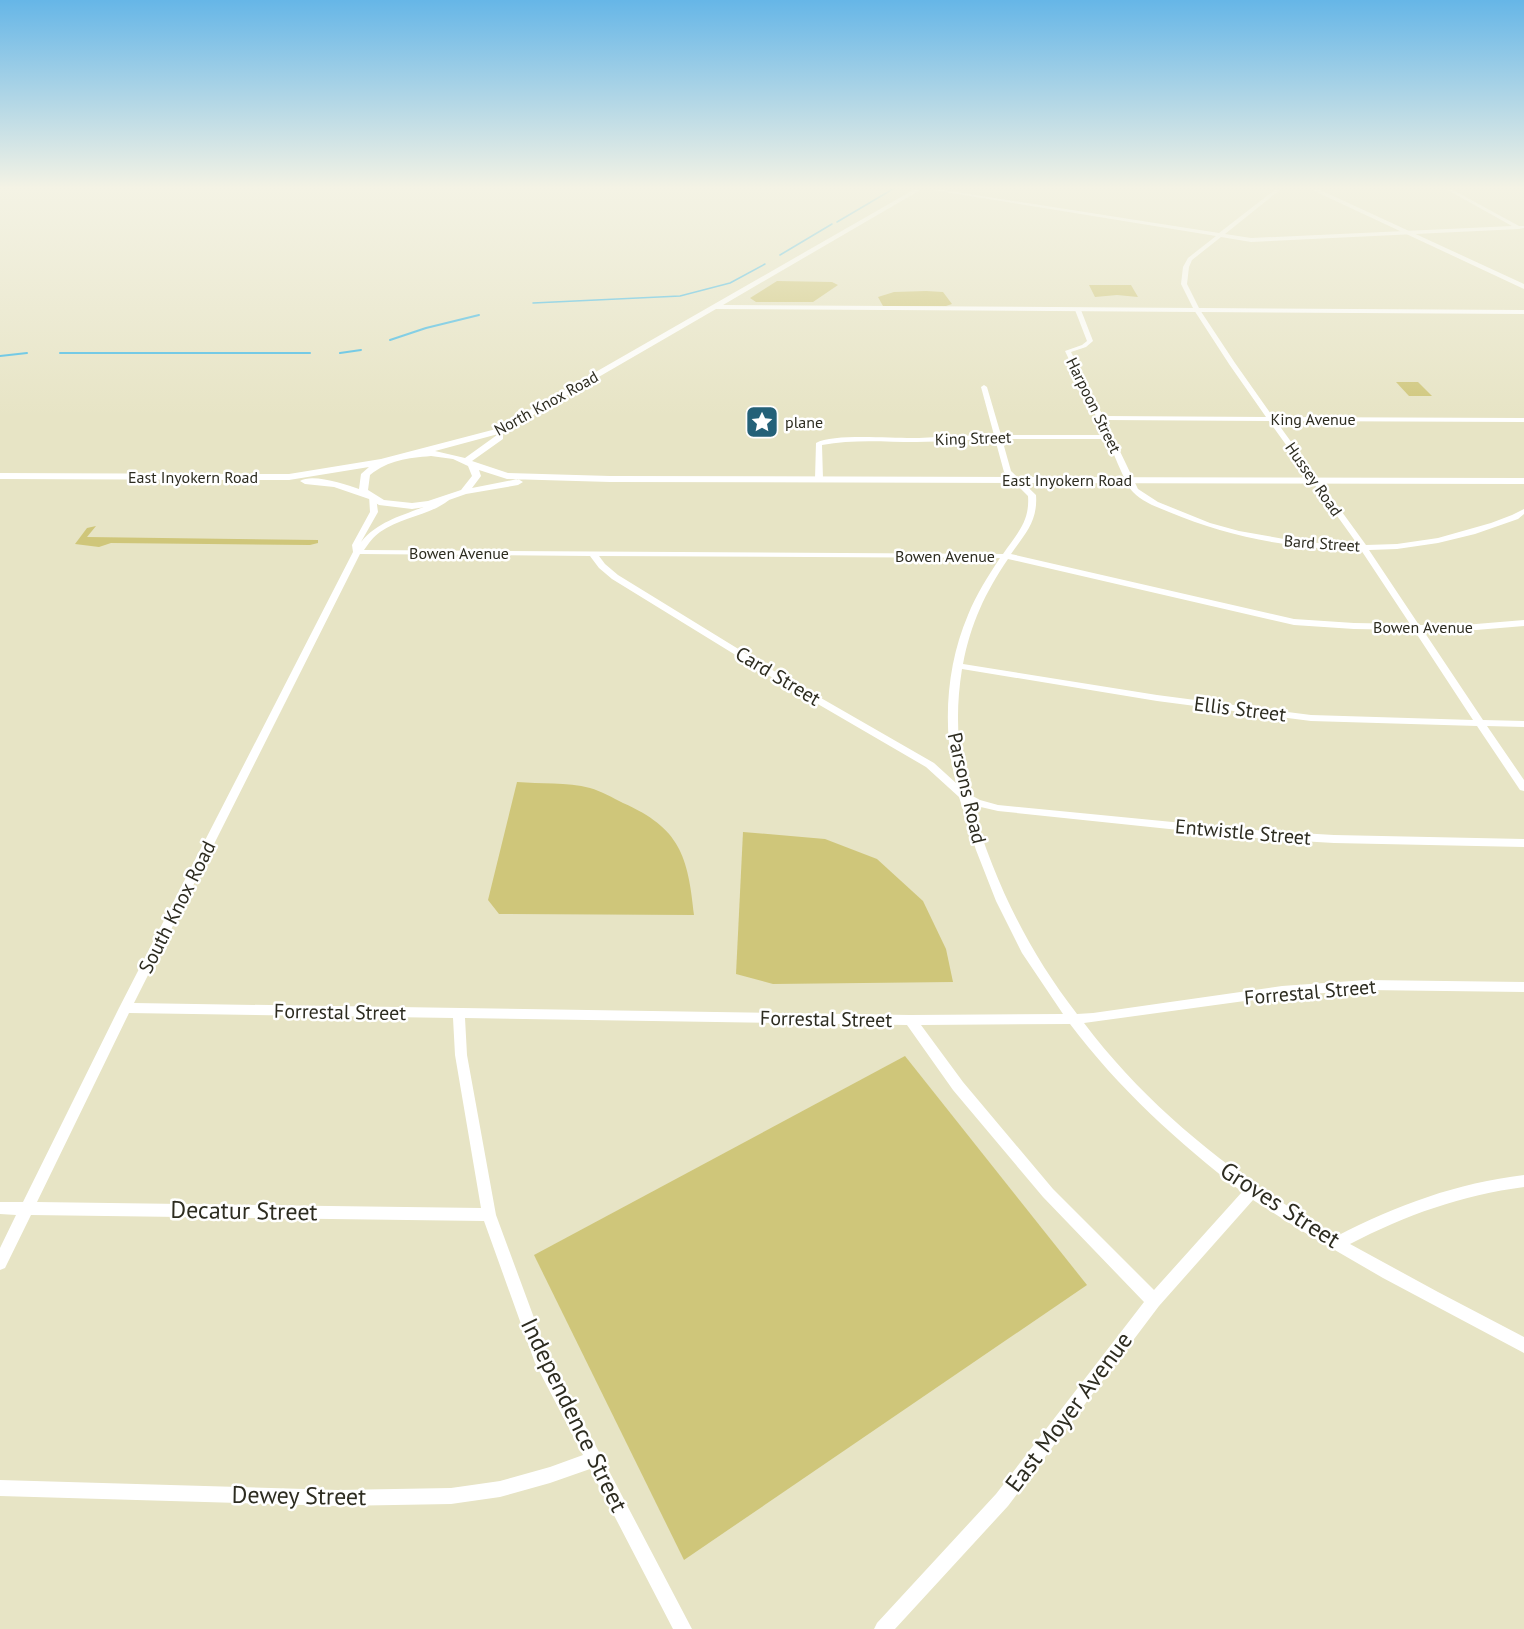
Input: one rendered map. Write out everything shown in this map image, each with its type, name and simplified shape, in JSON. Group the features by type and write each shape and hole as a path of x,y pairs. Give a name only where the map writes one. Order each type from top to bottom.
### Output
{"street":[{"name":"North Knox Road","path":"384,462 499,431 788,265"},
{"name":"Hussey Road","path":"1187,265 1184,284 1197,310 1362,546 1524,788"},
{"path":"1478,265 1524,286"},
{"path":"715,307 1524,312"},
{"name":"Harpoon Street","path":"1078,310 1090,341 1084,346 1068,351 1130,480"},
{"name":"North Knox Road","path":"471,463 502,435 668,337 668,334"},
{"name":"Parsons Road","path":"984,387 1008,472 1032,495 1033,509 1029,521 976,607 967,630 959,666 952,734 970,819 998,895 1013,927 1072,1019"},
{"name":"King Avenue","path":"1102,418 1524,420"},
{"name":"King Street","path":"819,480 819,443 837,440 919,440 957,436 1110,437"},
{"name":"East Inyokern Road","path":"416,453 453,455 507,476 610,479 1524,481"},
{"path":"370,497 363,491 361,484 364,476 384,462"},
{"name":"East Inyokern Road","path":"0,479 289,477 384,462"},
{"path":"464,492 477,478 478,472 471,463"},
{"name":"East Inyokern Road","path":"0,479 309,482 335,484 382,502 412,506 445,500 464,492 515,482 610,479"},
{"name":"Bard Street","path":"1130,480 1135,490 1153,503 1210,526 1276,540 1362,546 1406,545 1449,539 1515,517 1524,511"},
{"name":"South Knox Road","path":"357,552 356,545 374,512 370,497"},
{"name":"South Knox Road","path":"0,1263 125,1008 357,552 384,526 435,507 445,500"},
{"path":"1515,517 1524,522"},
{"name":"Bowen Avenue","path":"357,552 1007,556 1294,622 1343,626 1416,627 1482,627 1524,623"},
{"name":"Card Street","path":"594,554 602,567 615,577 771,673 930,765 964,796"},
{"name":"Ellis Street","path":"959,666 1157,699 1311,718 1524,724"},
{"name":"Entwistle Street","path":"964,796 977,803 998,808 1265,835 1334,839 1524,843"},
{"name":"Forrestal Street","path":"125,1008 910,1020 1072,1019 1282,992 1366,985 1524,987"},
{"name":"Independence Street","path":"459,1014 461,1055 489,1215 541,1357 684,1629"},
{"name":"Groves Street","path":"1072,1019 1130,1086 1172,1128 1252,1191 1425,1295 1524,1345"},
{"path":"910,1020 958,1086 1040,1184 1154,1301"},
{"path":"1336,1243 1406,1210 1455,1192 1524,1181"},
{"name":"East Moyer Avenue","path":"883,1629 1002,1500 1154,1301 1252,1191"},
{"name":"Decatur Street","path":"0,1208 489,1215"},
{"name":"Dewey Street","path":"0,1488 338,1498 451,1496 500,1489 550,1475 593,1459"}],"shaded area":[{"path":"777,281 832,282 838,285 813,302 756,302 750,298"},
{"path":"1089,285 1131,285 1138,297 1117,295 1095,297"},
{"path":"894,292 943,292 952,304 946,306 883,306 878,297"},
{"path":"1396,382 1418,382 1432,396 1409,396"},
{"path":"96,526 87,537 318,540 318,543 310,545 111,543 99,547 75,544 87,528"},
{"path":"517,782 590,788 642,813 657,823 678,846 684,860 694,915 499,914 488,900"},
{"path":"743,832 825,839 877,859 923,901 946,949 953,982 773,984 736,974"},
{"path":"905,1056 1087,1285 684,1560 534,1255"}],"waterway":[{"path":"533,303 680,296 730,283 763,265"},
{"path":"390,340 426,328 479,315"},
{"path":"340,353 361,350"},
{"path":"0,356 27,353"},
{"path":"60,353 310,353"}],"place":[{"name":"plane","path":"762,422"}]}
